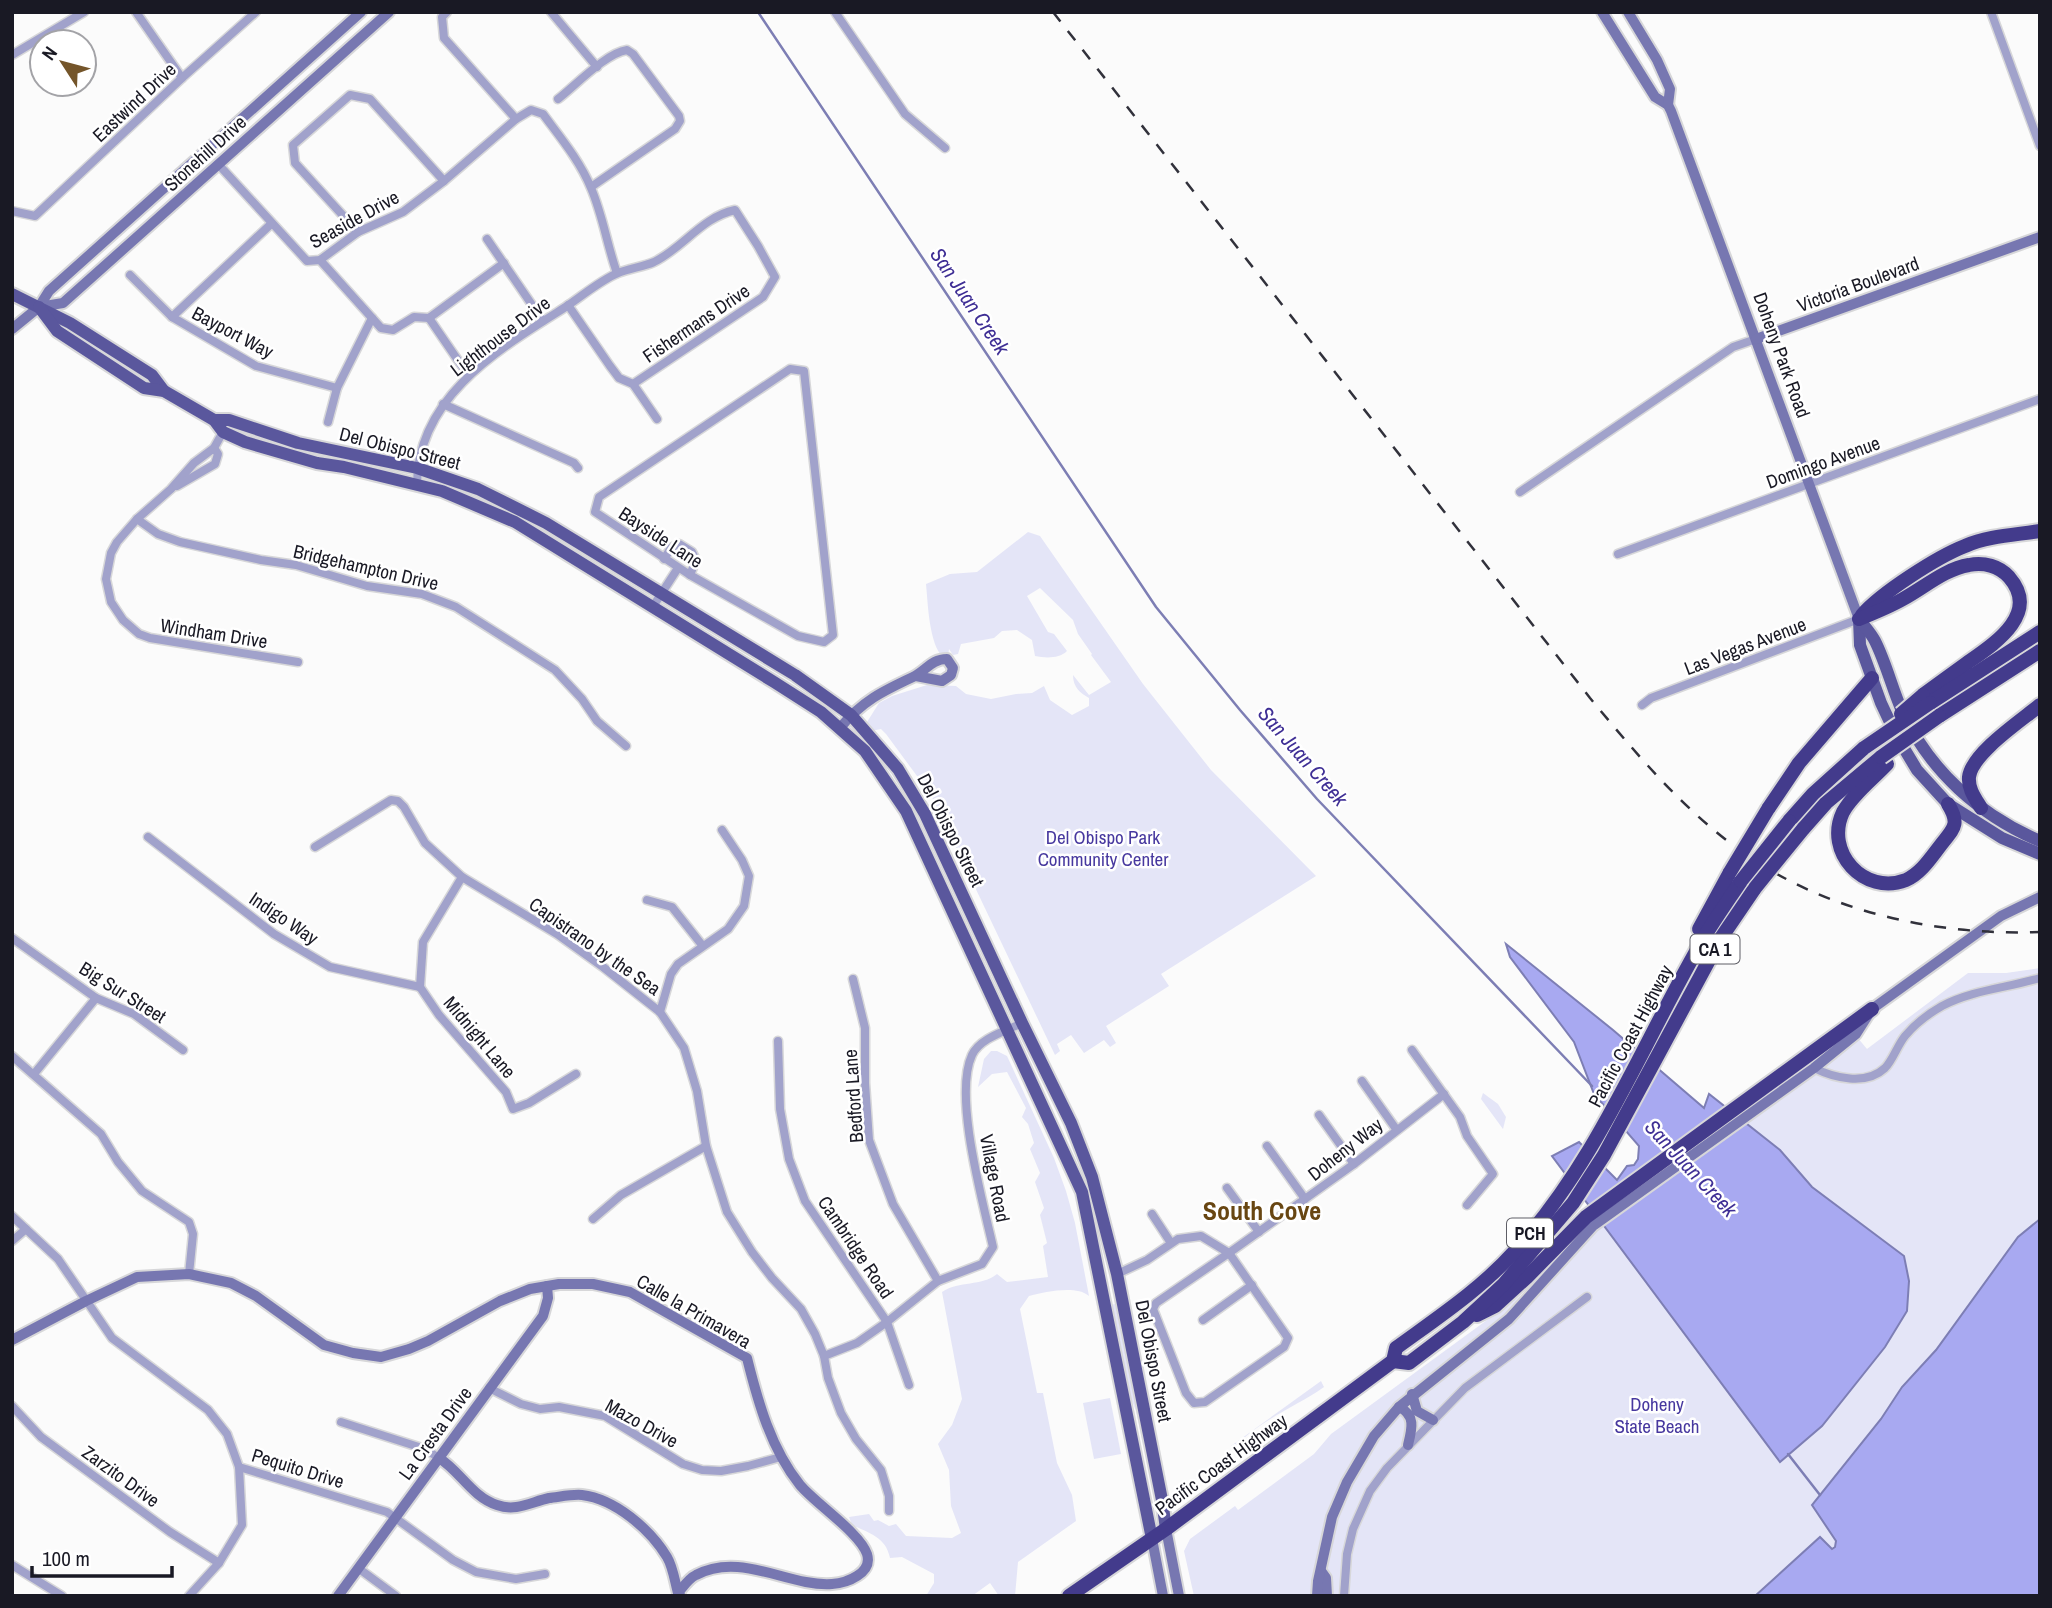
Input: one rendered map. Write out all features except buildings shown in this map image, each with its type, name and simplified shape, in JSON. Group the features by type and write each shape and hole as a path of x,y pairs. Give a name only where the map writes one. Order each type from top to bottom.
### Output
{"highway":[{"path":"1859,619 1874,601 1965,546 1982,540 2040,531"},
{"path":"1859,619 1901,601 1951,570 1970,565 1994,566 2011,580 2020,600 2018,613 2008,631 1927,699"},
{"name":"Pacific Coast Highway","path":"1069,1596 1166,1529 1393,1361 1396,1348 1493,1273 1516,1251 1569,1197 1664,1003 1706,934 1735,877 1813,794 1864,748 1927,699 2040,632"},
{"name":"Pacific Coast Highway","path":"1393,1361 1409,1363 1463,1322 1521,1265 1569,1197 1604,1155 1721,938 1755,888 1826,803 1936,718 2040,650"},
{"path":"1735,877 1768,809 1799,763 1871,678"},
{"path":"1981,808 1969,785 1972,769 1989,748 2040,705"},
{"path":"1884,760 1844,810 1838,831 1841,852 1847,863 1865,878 1875,882 1895,883 1917,873 1953,830 1955,818 1948,804"},
{"path":"1463,1322 1495,1306 1590,1221 1750,1105 1872,1009"}],"main road":[{"path":"12,294 70,323 152,375 164,391 226,426"},
{"name":"Del Obispo Street","path":"226,426 417,468 478,489 521,510 795,675 850,715 898,769 925,814 1082,1149 1101,1209 1117,1274 1166,1529"},
{"name":"Del Obispo Street","path":"226,426 267,450 442,491 515,522 775,682 840,728 865,751 906,811 1082,1192 1152,1539"},
{"name":"Doheny Park Road","path":"1859,619 1860,645 1871,678 1881,703 1917,770 1948,804 2002,838 2040,855"},
{"name":"Doheny Park Road","path":"1859,619 1874,639 1902,710 1924,749 1954,785 1981,808 2019,832 2040,841"}],"street":[{"path":"12,55 84,12"},
{"path":"136,12 182,78"},
{"name":"Eastwind Drive","path":"12,211 35,216 256,12"},
{"name":"Stonehill Drive","path":"12,328 39,307 49,291 361,12"},
{"name":"Stonehill Drive","path":"39,307 63,303 389,12"},
{"path":"447,12 442,17 444,38 516,119 531,110 543,114 575,158 591,187 604,221 617,273"},
{"path":"551,12 597,67"},
{"path":"835,12 905,114 945,148"},
{"name":"Doheny Park Road","path":"1602,12 1655,97 1668,105"},
{"path":"1991,12 2040,146"},
{"name":"Doheny Park Road","path":"1630,13 1670,89 1668,105 1859,619"},
{"path":"558,99 597,67 625,50 633,54 677,112 680,121 675,129 591,187"},
{"path":"358,232 295,163 293,145 350,95 370,99 444,181"},
{"name":"Seaside Drive","path":"218,164 307,261 320,260 358,232 403,212 444,181 516,119"},
{"path":"218,164 222,136"},
{"name":"Lighthouse Drive","path":"417,485 417,468 432,423 443,404 468,375 543,321 617,273 655,261 720,214 735,210 758,246"},
{"path":"172,317 271,224"},
{"name":"Victoria Boulevard","path":"1520,492 1733,347 2040,237"},
{"path":"487,239 543,321"},
{"name":"Fishermans Drive","path":"633,384 763,298 775,277 758,246"},
{"path":"320,260 381,328 393,330 414,317 429,318 503,263"},
{"name":"Bayport Way","path":"130,275 172,317 256,366 337,388"},
{"path":"568,305 619,378 633,384 657,419"},
{"path":"328,422 337,388 372,318"},
{"path":"429,318 468,375"},
{"name":"Bayside Lane","path":"790,369 804,371 833,635 824,642 798,636 664,559 595,512 599,497 790,369"},
{"name":"Domingo Avenue","path":"1618,554 2040,399"},
{"path":"443,404 574,463 578,468"},
{"name":"Windham Drive","path":"226,426 214,448 194,463 171,489 125,531 111,553 106,579 111,602 131,628 150,638 298,662"},
{"name":"Windham Drive","path":"171,489 215,464 218,454 214,448"},
{"name":"Bridgehampton Drive","path":"137,520 158,534 180,542 296,565 367,586 422,594 456,607 555,670 582,699 597,721 626,746"},
{"path":"664,559 671,548 679,544 692,552 696,560 690,575"},
{"path":"652,608 678,568"},
{"name":"Las Vegas Avenue","path":"1642,705 1651,698 1859,619"},
{"path":"840,728 850,715 882,691 916,676"},
{"name":"Capistrano by the Sea","path":"315,847 391,800 398,801 425,842 462,877 556,934 660,1012 684,1048 697,1091 706,1146 727,1212 765,1269 801,1309 824,1356 828,1378 841,1413 856,1439 881,1470 889,1496 889,1511"},
{"path":"660,1012 671,974 678,964 728,929 744,906 748,876 742,860 722,830"},
{"name":"Indigo Way","path":"148,837 274,934 330,967 420,987"},
{"path":"420,987 423,943 462,877"},
{"path":"1750,1105 1814,1068 1856,1034 1872,1009 2001,916 2040,897"},
{"path":"647,900 672,907 702,945"},
{"name":"Big Sur Street","path":"12,938 96,998 134,1014 183,1050"},
{"path":"1814,1068 1845,1078 1875,1074 1884,1069 1913,1027 1943,1006 1982,990 2040,978"},
{"name":"Bedford Lane","path":"853,979 865,1028 864,1083 869,1140 893,1204 937,1281"},
{"name":"Midnight Lane","path":"420,987 439,1014 506,1092 513,1109 529,1103 576,1074"},
{"path":"34,1074 96,998"},
{"name":"Village Road","path":"824,1356 857,1343 937,1281 982,1264 993,1247 965,1104 972,1055 981,1043 1022,1023"},
{"name":"Cambridge Road","path":"778,1041 780,1110 789,1159 805,1200 887,1322 909,1385"},
{"path":"1412,1050 1444,1094 1493,1174 1467,1205"},
{"path":"12,1056 101,1134 118,1162 142,1191 189,1223 193,1234 189,1275"},
{"path":"1362,1081 1396,1129"},
{"name":"Doheny Way","path":"1117,1274 1147,1260 1178,1239 1201,1236 1229,1252 1252,1285 1287,1338 1284,1347 1205,1402 1194,1403 1186,1393 1153,1309 1156,1303 1229,1252 1259,1232 1306,1199 1444,1094"},
{"path":"1319,1115 1354,1164"},
{"path":"593,1219 621,1195 706,1146"},
{"path":"1267,1146 1306,1199"},
{"path":"1227,1188 1259,1232"},
{"path":"1152,1214 1171,1243"},
{"name":"Pequito Drive","path":"12,1216 58,1259 112,1338 208,1410 227,1434 239,1467 387,1512 453,1560 476,1572 516,1579 545,1574"},
{"path":"1315,1596 1332,1517 1347,1482 1374,1436 1412,1394 1509,1319 1590,1221"},
{"path":"12,1241 26,1229"},
{"name":"Calle la Primavera","path":"12,1340 137,1277 189,1275 231,1283 248,1291 324,1345 381,1357 428,1341 500,1301 530,1289 593,1284 630,1292 747,1358 757,1399 781,1457 801,1485 861,1543 868,1556 866,1566 857,1577 835,1584 811,1585 761,1569 722,1568 694,1575 678,1595"},
{"path":"1203,1320 1252,1285"},
{"name":"La Cresta Drive","path":"338,1596 543,1316 548,1298 547,1286"},
{"path":"1344,1596 1347,1554 1362,1507 1378,1480 1433,1420 1485,1373 1587,1297"},
{"name":"Mazo Drive","path":"489,1388 521,1404 540,1409 559,1407 605,1416 683,1464 702,1470 721,1471 781,1457"},
{"path":"1412,1394 1417,1411 1433,1420"},
{"name":"Zarzito Drive","path":"12,1406 41,1437 170,1532 219,1563"},
{"path":"1399,1407 1409,1412 1411,1419 1408,1445"},
{"path":"341,1422 425,1449 449,1464 476,1494 497,1505 519,1508 548,1499 580,1495 608,1502 642,1527 668,1558 678,1595"},
{"path":"189,1596 219,1563 242,1525 239,1467"},
{"path":"1166,1529 1180,1596"},
{"path":"1152,1539 1163,1596"},
{"path":"12,1565 61,1596"},
{"path":"358,1568 396,1596"},
{"path":"1321,1571 1326,1578 1326,1596"}],"green space":[{"name":"Del Obispo Park Community Center","path":"1028,532 1040,536 1143,684 1211,770 1316,876 1161,974 1169,986 1106,1026 1116,1043 1110,1047 1104,1040 1084,1053 1071,1035 1057,1044 1060,1051 1055,1055 931,795 886,734 881,729 871,731 867,722 879,703 927,685 956,686 966,694 991,699 1032,693 1044,686 1050,700 1072,715 1089,706 1089,698 1078,689 1073,675 1089,695 1111,682 1078,634 1073,620 1040,588 1027,596 1048,632 1054,634 1067,651 1064,654 1052,657 1035,656 1032,640 1017,630 1002,631 994,638 961,644 958,654 953,655 949,649 948,656 943,657 938,651 930,623 926,584 950,574 977,572"},
{"name":"Doheny State Beach","path":"2040,968 2040,1219 2018,1238 1936,1350 1902,1387 1881,1419 1812,1505 1836,1541 1835,1547 1832,1549 1820,1537 1755,1596 1194,1596 1184,1551 1190,1539 1235,1506 1238,1510 1314,1454 1331,1434 1532,1287 1588,1223 1852,1031 1867,1049 1968,973 2006,973"},
{"path":"991,1051 1007,1056 1054,1158 1075,1223 1089,1296 1069,1290 1043,1293 1029,1296 1020,1309 1037,1393 1043,1393 1057,1463 1072,1495 1076,1521 1018,1562 1015,1596 999,1596 990,1583 972,1596 926,1596 934,1583 934,1574 902,1557 890,1558 881,1540 852,1525 849,1517 869,1514 874,1521 878,1520 889,1526 896,1524 906,1536 952,1538 961,1533 951,1506 949,1470 938,1444 952,1425 962,1399 942,1292 956,1286 984,1281 997,1274 1007,1282 1048,1277 1043,1246 1047,1243 1040,1215 1044,1208 1035,1182 1040,1173 1030,1149 1034,1143 1028,1124 1022,1117 1026,1108 1007,1072 992,1074 978,1087 984,1059"},
{"path":"1483,1093 1498,1104 1506,1117 1503,1129 1481,1099"},
{"path":"1115,1304 1156,1503 1136,1411 1127,1389 1110,1305"},
{"path":"1321,1381 1324,1387 1264,1423 1233,1450 1231,1446"},
{"path":"1110,1398 1121,1454 1094,1459 1083,1403"}],"water":[{"path":"1506,944 1704,1108 1709,1094 1780,1150 1812,1187 1904,1256 1909,1281 1907,1311 1885,1347 1822,1426 1780,1462 1552,1156 1579,1142 1617,1180 1627,1166 1634,1165 1638,1159 1639,1146 1594,1094 1574,1042 1510,957"},
{"path":"2040,1219 2040,1596 1755,1596 1820,1537 1832,1549 1835,1547 1836,1541 1812,1505 1881,1419 1902,1387 1936,1350 2018,1237"}],"waterway":[{"name":"San Juan Creek","path":"758,12 1156,607 1317,799 1592,1086"},
{"name":"San Juan Creek","path":"1788,1454 1820,1495"}],"railway":[{"path":"1053,12 1590,698 1640,757 1694,813 1767,869 1841,903 1919,924 2000,932 2040,932"}],"district":[{"name":"South Cove","path":"1262,1210"}]}
